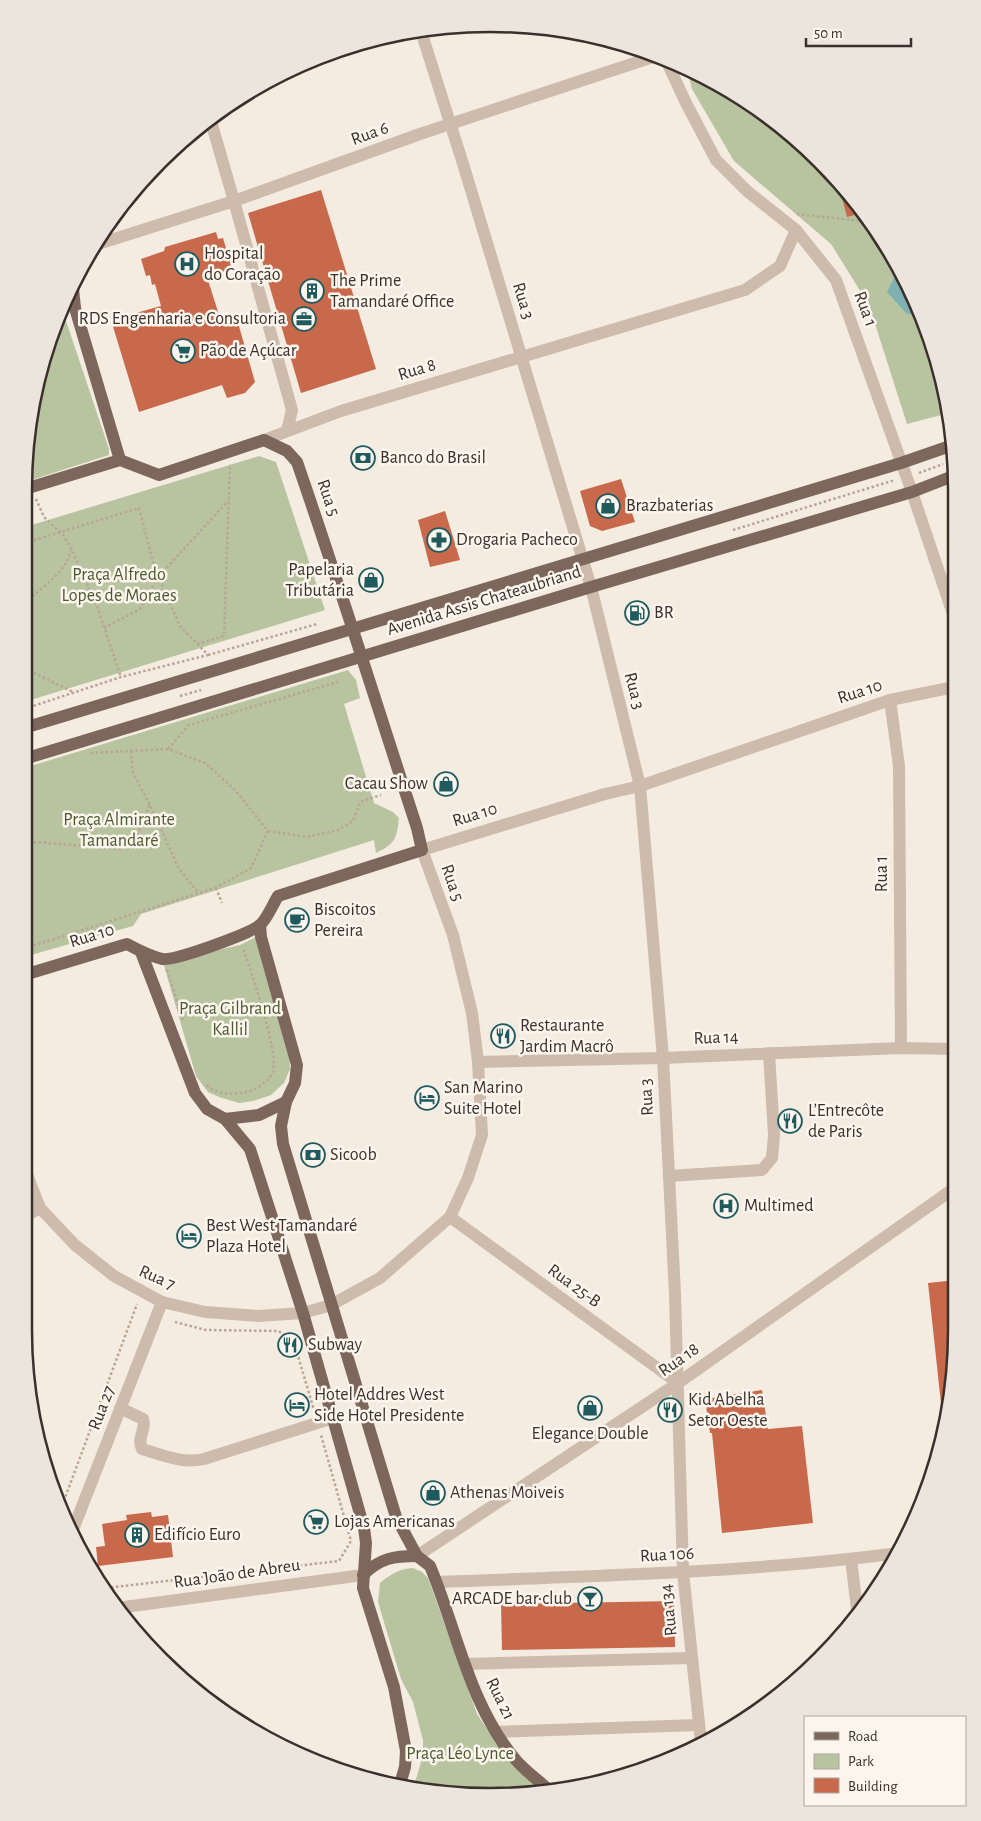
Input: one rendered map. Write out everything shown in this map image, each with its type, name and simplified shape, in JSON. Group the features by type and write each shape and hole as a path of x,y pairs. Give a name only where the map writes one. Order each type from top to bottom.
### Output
{"main road":[{"path":"32,487 120,460 71,306"},
{"name":"Rua 8","path":"120,460 158,475 264,440"},
{"name":"Rua 5","path":"264,440 287,451 297,462 353,629 417,828 422,850"},
{"name":"Avenida Assis Chateaubriand","path":"32,726 901,463 947,447"},
{"name":"Avenida Assis Chateaubriand","path":"32,757 590,587 912,492 948,478"},
{"name":"Rua 10","path":"260,925 278,896 422,850"},
{"path":"164,959 236,937 260,925"},
{"name":"Rua 21","path":"260,925 261,937 297,1065 295,1083 286,1102 281,1126 283,1144 396,1517 417,1556 430,1566 465,1664 488,1720 515,1759 544,1786"},
{"name":"Rua 10","path":"32,973 127,944 141,952 164,959"},
{"path":"141,952 196,1093 207,1109 225,1119 250,1149 303,1313 364,1528 366,1544 362,1575 363,1588 394,1687 406,1751 405,1767 401,1780"},
{"path":"225,1119 259,1115 286,1102"},
{"path":"362,1575 373,1565 387,1558 417,1556"}],"street":[{"name":"Rua 3","path":"423,37 522,356 590,587 640,786 663,1058 678,1383"},
{"name":"Rua 6","path":"107,241 234,201 420,134 645,60"},
{"name":"Rua 1","path":"670,69 716,160 747,191 796,230 836,280 912,492 948,599"},
{"path":"212,127 292,410 287,431"},
{"name":"Rua 8","path":"264,440 341,411 745,290 780,266 796,230"},
{"name":"Rua 10","path":"422,850 605,794 640,786 890,700 948,688"},
{"name":"Rua 1","path":"890,700 898,766 901,1048"},
{"name":"Rua 5","path":"331,1305 380,1278 450,1217 468,1178 482,1135 478,1062 472,1013 452,936 422,850"},
{"name":"Rua 14","path":"478,1062 663,1058 901,1048 948,1049"},
{"path":"669,1176 762,1170 772,1158 774,1135 769,1053"},
{"name":"Rua 7","path":"32,1188 40,1208 75,1245 114,1276 162,1302 205,1312 258,1316 303,1313 331,1305"},
{"name":"Rua 18","path":"417,1556 678,1383 948,1192"},
{"path":"32,1212 40,1208"},
{"name":"Rua 25-B","path":"450,1217 678,1383"},
{"name":"Rua 27","path":"75,1523 162,1302"},
{"name":"Rua 134","path":"678,1383 683,1572 700,1737"},
{"path":"120,1408 143,1419 145,1424 139,1440 142,1449 191,1462 333,1418"},
{"name":"Rua 106","path":"437,1582 683,1572 851,1559 890,1554"},
{"path":"851,1559 857,1605"},
{"name":"Rua João de Abreu","path":"125,1607 362,1575"},
{"path":"465,1664 692,1658"},
{"path":"496,1732 699,1725"}],"path":[{"path":"772,211 860,221"},
{"path":"197,644 224,636 230,451"},
{"path":"32,495 44,517 60,532 71,548 97,606 121,677"},
{"path":"104,628 140,609 158,576 229,500"},
{"path":"32,541 139,508 155,568 180,626 208,655"},
{"path":"32,597 59,573 69,559 71,548"},
{"path":"32,705 121,677 208,655 320,623"},
{"path":"32,672 74,692"},
{"path":"168,749 189,724 338,682"},
{"path":"89,754 168,749 205,763 235,790 268,831 307,837 338,830 354,821 360,802 381,795"},
{"path":"131,751 133,773 150,804 179,869 199,893"},
{"path":"32,843 119,849 134,843 150,804"},
{"path":"32,946 216,888 251,868 268,831"},
{"path":"216,888 222,903"},
{"path":"202,1080 212,1090 226,1094 246,1092 263,1085 273,1071 273,1053 261,1005 243,949 236,937"},
{"path":"164,959 185,1027"},
{"path":"65,1499 137,1304"},
{"path":"112,1587 339,1561 352,1541 293,1339 278,1331 206,1330 174,1322"}],"green space":[{"path":"689,78 720,94 769,127 814,167 854,212 887,262 914,315 933,372 942,415 907,424 869,305 831,244 734,161 692,89"},
{"path":"65,319 109,449 109,455 32,480 36,431 41,401 48,372"},
{"name":"Praça Alfredo Lopes de Moraes","path":"259,456 276,462 325,610 32,700 32,525"},
{"name":"Praça Almirante Tamandaré","path":"348,670 356,680 360,698 344,704 374,803 393,812 399,818 397,831 394,840 387,847 376,853 374,840 141,914 133,926 32,955 32,766"},
{"name":"Praça Gilbrand Kallil","path":"256,937 289,1049 290,1069 284,1083 271,1095 239,1103 208,1092 196,1076 163,962 240,945"},
{"name":"Praça Léo Lynce","path":"413,1568 422,1572 428,1578 477,1714 499,1747 536,1786 490,1789 461,1788 415,1782 423,1755 423,1740 413,1702 401,1679 378,1602 380,1583 395,1572"}],"water":[{"path":"895,276 914,315 906,313 887,292"}],"building":[{"name":"The Prime Tamandaré Office","path":"321,190 376,369 301,393 248,213"},
{"path":"842,197 856,215 847,217"},
{"name":"Pão de Açúcar","path":"216,232 218,239 223,238 232,269 207,277 219,315 236,316 255,382 245,393 227,398 222,385 139,412 111,320 161,306 155,284 152,285 150,275 146,276 141,259 164,251 165,247"},
{"name":"Brazbaterias","path":"621,479 635,522 602,531 590,526 580,491"},
{"name":"Drogaria Pacheco","path":"445,511 460,560 430,567 418,520"},
{"path":"948,1281 948,1360 942,1410 928,1283"},
{"path":"762,1390 768,1429 802,1426 813,1523 722,1533 712,1433 710,1433 705,1399"},
{"name":"Edifício Euro","path":"151,1512 152,1517 168,1515 173,1557 98,1566 96,1547 105,1546 102,1524 127,1520 126,1515"},
{"path":"674,1601 675,1647 502,1650 501,1604"}],"place":[{"name":"Hospital do Coração","path":"187,264"},
{"name":"The Prime Tamandaré Office","path":"312,291"},
{"name":"RDS Engenharia e Consultoria","path":"304,319"},
{"name":"Pão de Açúcar","path":"183,351"},
{"name":"Banco do Brasil","path":"363,458"},
{"name":"Brazbaterias","path":"608,506"},
{"name":"Drogaria Pacheco","path":"439,540"},
{"name":"Papelaria Tributária","path":"371,580"},
{"name":"BR","path":"637,613"},
{"name":"Cacau Show","path":"446,784"},
{"name":"Biscoitos Pereira","path":"297,920"},
{"name":"Restaurante Jardim Macrô","path":"503,1036"},
{"name":"San Marino Suite Hotel","path":"427,1098"},
{"name":"L’Entrecôte de Paris","path":"790,1121"},
{"name":"Sicoob","path":"313,1155"},
{"name":"Multimed","path":"726,1206"},
{"name":"Best West Tamandaré Plaza Hotel","path":"189,1236"},
{"name":"Subway","path":"290,1345"},
{"name":"Hotel Addres West Side Hotel Presidente","path":"297,1405"},
{"name":"Elegance Double","path":"590,1408"},
{"name":"Kid Abelha Setor Oeste","path":"670,1410"},
{"name":"Athenas Moiveis","path":"433,1493"},
{"name":"Lojas Americanas","path":"316,1522"},
{"name":"Edifício Euro","path":"137,1535"},
{"name":"ARCADE bar•club","path":"590,1599"}]}
